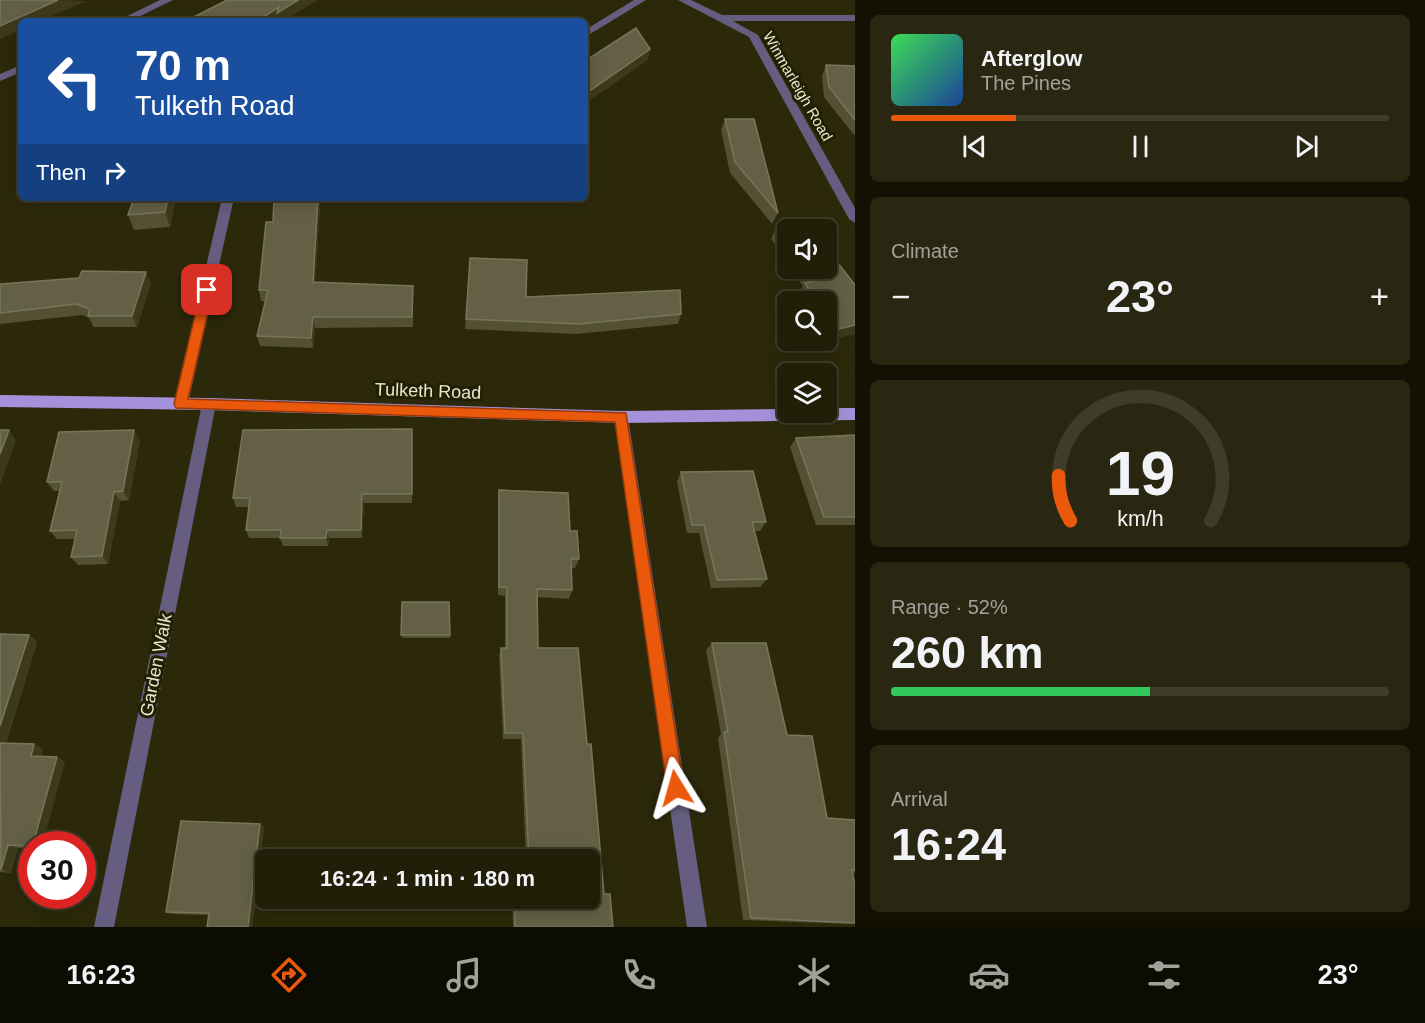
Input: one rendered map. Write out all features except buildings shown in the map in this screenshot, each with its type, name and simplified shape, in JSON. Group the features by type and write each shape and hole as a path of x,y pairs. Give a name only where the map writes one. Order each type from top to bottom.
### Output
{"main road":[{"name":"Tulketh Road","path":"0,400 621,417 855,414"}],"street":[{"path":"129,18 168,0"},
{"path":"588,32 641,0"},
{"name":"Winmarleigh Road","path":"683,0 753,35 855,219"},
{"path":"720,18 853,17"},
{"path":"0,78 18,69"},
{"path":"181,404 227,201"},
{"name":"Garden Walk","path":"104,927 208,404"},
{"path":"621,417 697,927"}],"route":[{"path":"207,290 181,404 621,417 676,788"}]}
